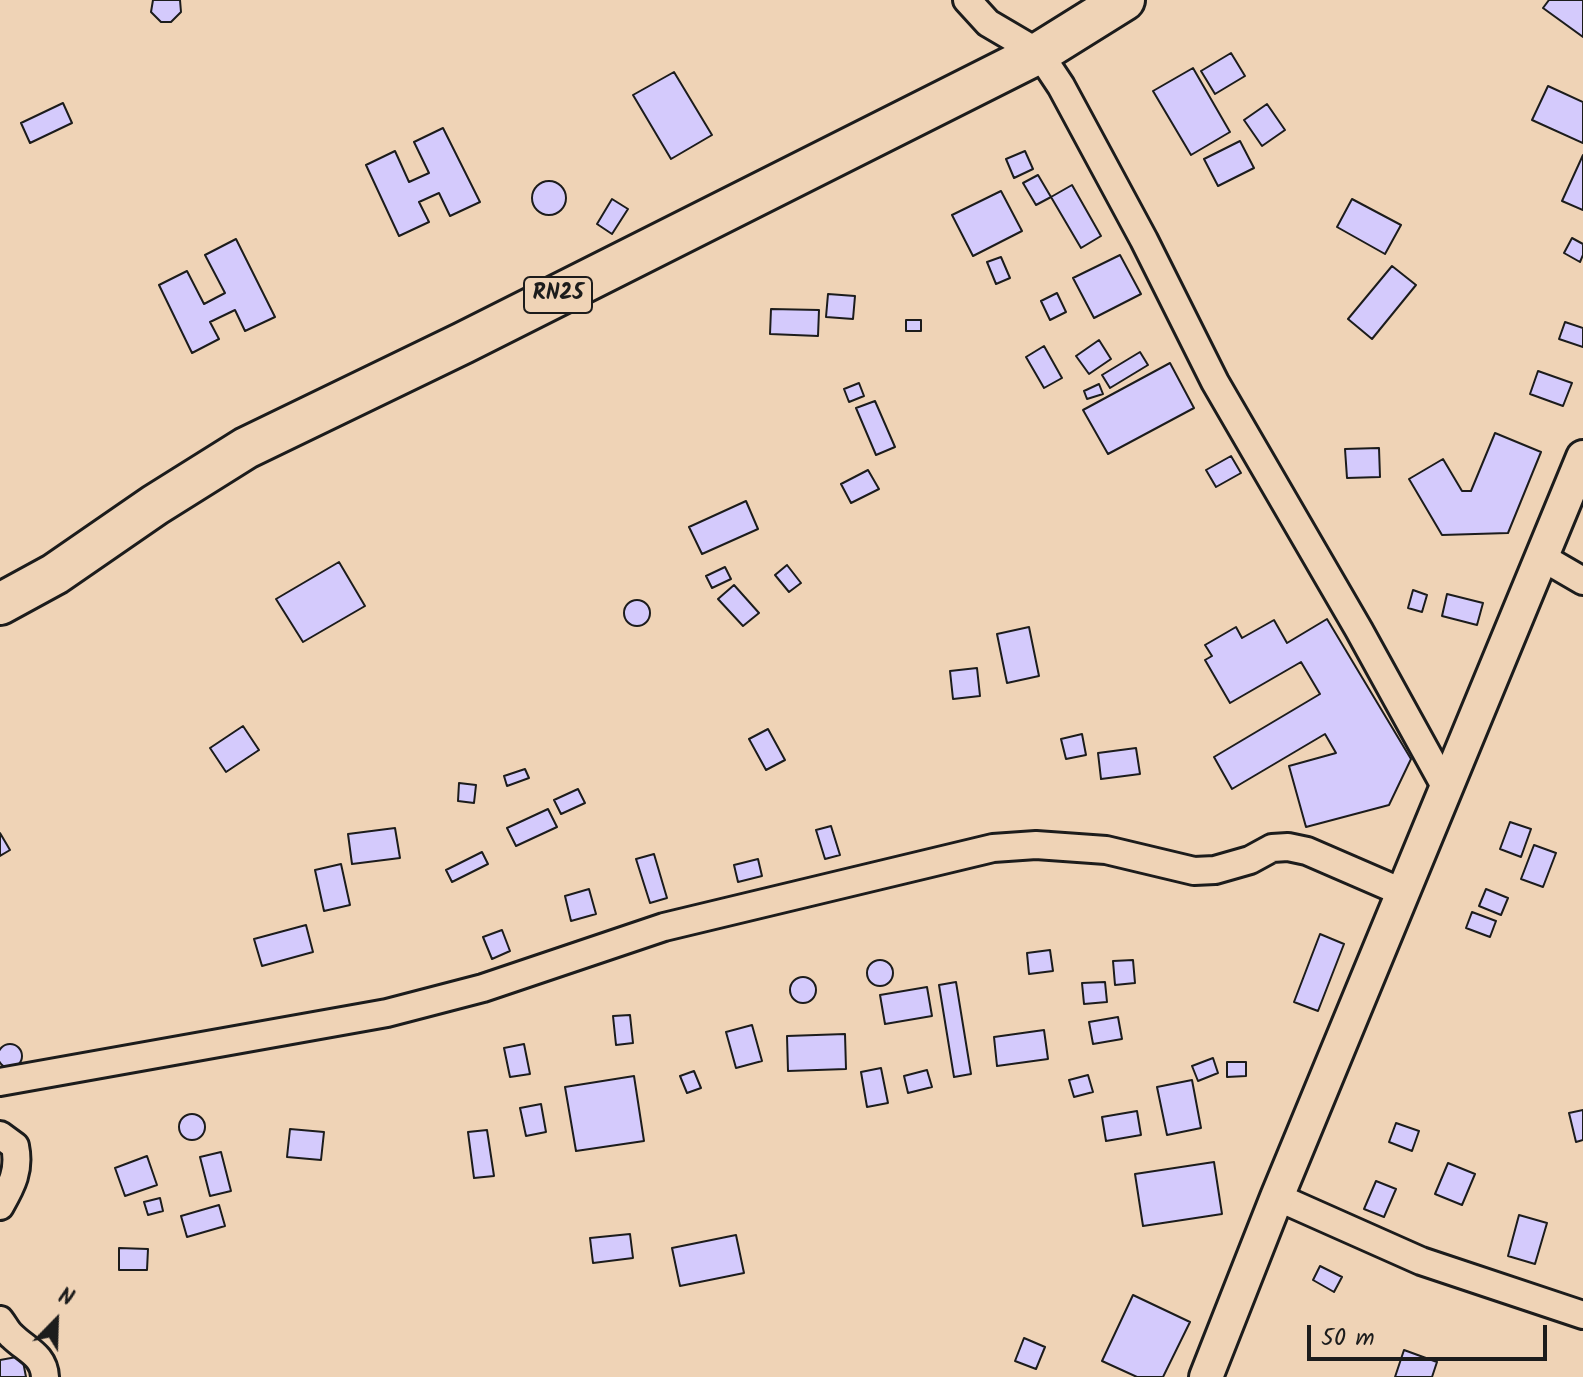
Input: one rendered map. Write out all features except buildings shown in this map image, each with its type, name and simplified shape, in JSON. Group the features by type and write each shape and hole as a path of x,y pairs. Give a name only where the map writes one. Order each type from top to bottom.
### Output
{"main road":[{"name":"RN25","path":"0,604 55,574 155,505 246,448 463,343 1039,53 1124,0"}],"street":[{"path":"967,0 988,23 1039,53 1082,124 1215,382 1359,630 1446,788"},
{"path":"1206,1377 1277,1197 1583,457"},
{"path":"1540,556 1583,581"},
{"path":"0,1082 387,1013 483,988 664,927 993,848 1036,845 1106,850 1194,871 1215,870 1250,860 1272,848 1288,847 1307,851 1404,893"},
{"path":"0,1135 15,1146 18,1163 14,1181 0,1206"},
{"path":"1277,1197 1421,1261 1583,1315"},
{"path":"0,1320 11,1335 36,1354 45,1377"}]}
